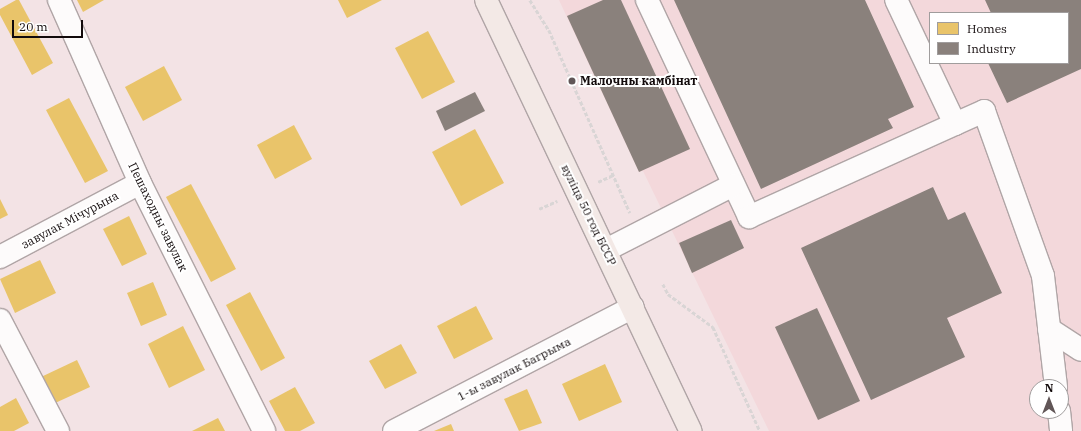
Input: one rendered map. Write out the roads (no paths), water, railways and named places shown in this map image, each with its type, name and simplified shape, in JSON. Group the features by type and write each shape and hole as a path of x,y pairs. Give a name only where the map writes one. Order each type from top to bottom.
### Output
{"main road":[{"name":"вуліца 50 год БССР","path":"486,0 691,431"}],"street":[{"name":"Пешаходны завулак","path":"59,0 140,183 264,431"},
{"path":"647,0 749,217 984,111 1043,276 1055,379"},
{"path":"896,0 955,124"},
{"name":"завулак Мічурына","path":"0,257 140,183"},
{"path":"606,250 733,185"},
{"name":"1-ы завулак Багрыма","path":"394,431 633,307"},
{"path":"0,320 58,431"},
{"path":"1049,330 1081,350"},
{"path":"1060,419 1061,431"}],"place":[{"name":"Малочны камбінат","path":"572,81"}]}
